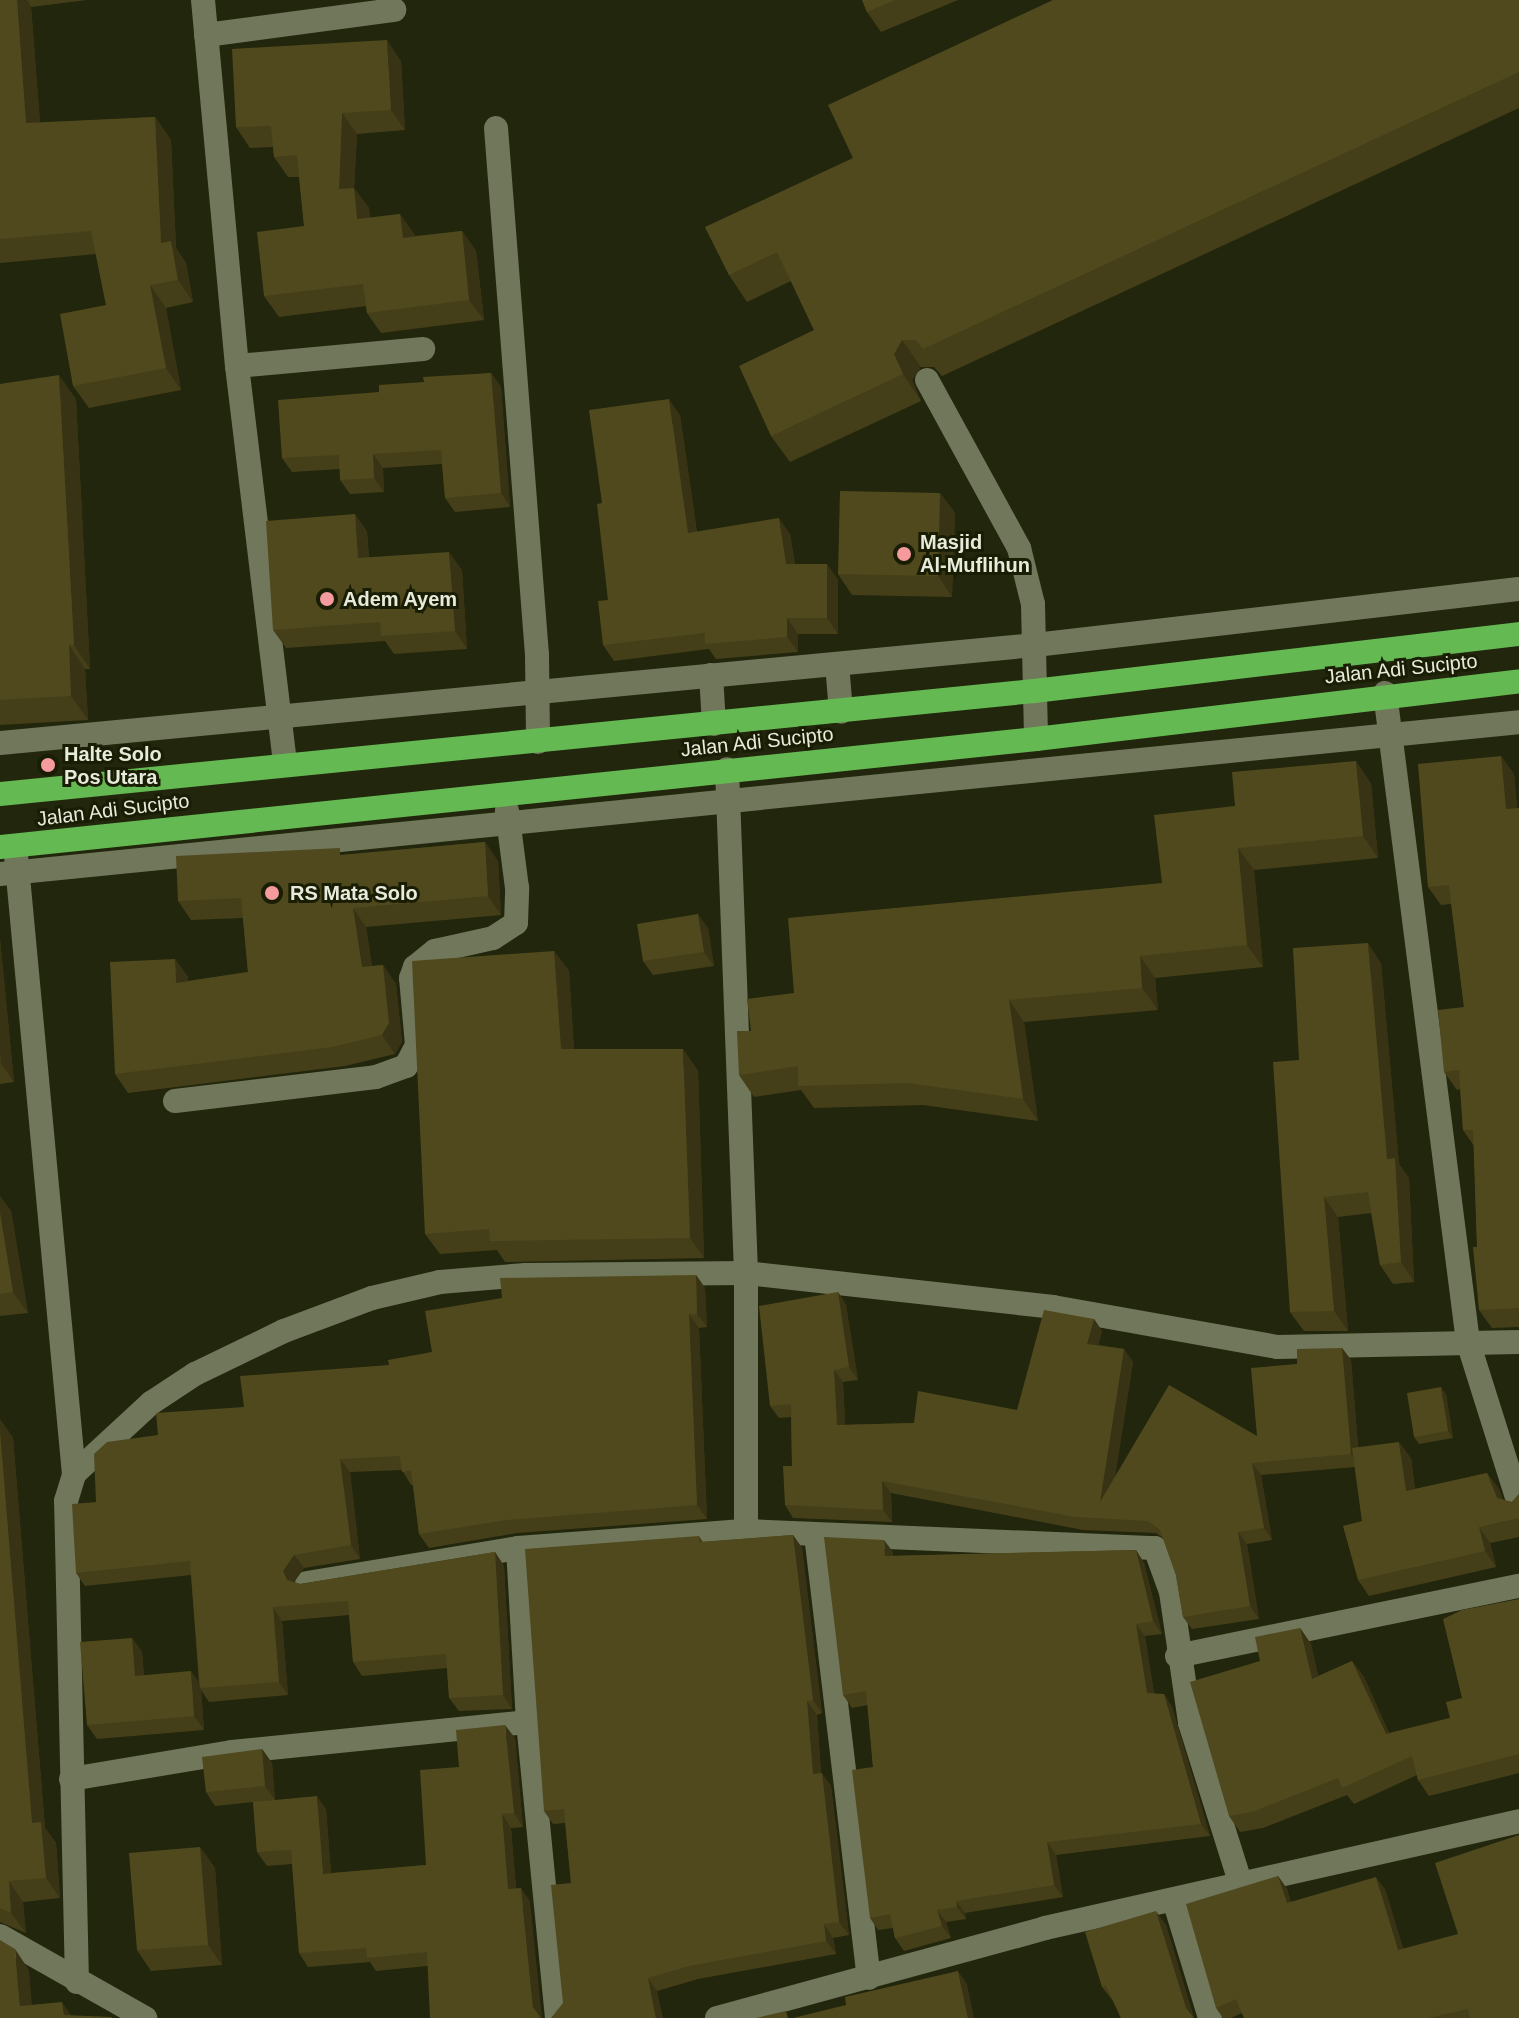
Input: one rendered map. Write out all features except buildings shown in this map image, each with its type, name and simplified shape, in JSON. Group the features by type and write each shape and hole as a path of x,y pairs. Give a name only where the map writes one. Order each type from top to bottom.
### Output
{"highway":[{"name":"Jalan Adi Sucipto","path":"0,794 841,712 1519,634"},
{"name":"Jalan Adi Sucipto","path":"8,846 504,791 1036,739 1385,693 1519,681"}],"street":[{"path":"203,0 237,366 285,764"},
{"path":"206,35 394,10"},
{"path":"496,128 537,688 538,742"},
{"path":"237,366 423,349"},
{"path":"927,380 1019,548 1033,604 1036,739"},
{"path":"0,743 537,688 1035,645 1519,589"},
{"path":"837,664 841,712"},
{"path":"711,675 714,724"},
{"path":"1466,727 1468,686"},
{"path":"1385,693 1468,1342 1519,1504"},
{"path":"9,873 1519,722"},
{"path":"727,769 731,802 746,1273 746,1531"},
{"path":"175,1101 376,1077 406,1066 417,1045 411,978 415,967 435,951 493,938 516,923 504,791"},
{"path":"296,814 298,845"},
{"path":"200,824 201,855"},
{"path":"8,846 74,1474 66,1501 77,1982"},
{"path":"74,1474 151,1403 195,1374 284,1331 372,1298 440,1282 526,1275 746,1273 1053,1307 1263,1346 1519,1342"},
{"path":"307,1583 518,1548 746,1531 1155,1548 1171,1592 1177,1656 1206,1783 1241,1885"},
{"path":"816,1535 869,1978"},
{"path":"518,1548 528,1722 557,2018"},
{"path":"1177,1656 1519,1586"},
{"path":"71,1779 232,1752 528,1722"},
{"path":"717,2018 1045,1928 1519,1821"},
{"path":"1174,1900 1210,2018"},
{"path":"0,1936 145,2018"}],"place":[{"name":"Masjid Al-Muflihun","path":"904,554"},
{"name":"Adem Ayem","path":"327,599"},
{"name":"Halte Solo Pos Utara","path":"48,765"},
{"name":"RS Mata Solo","path":"272,893"}]}
